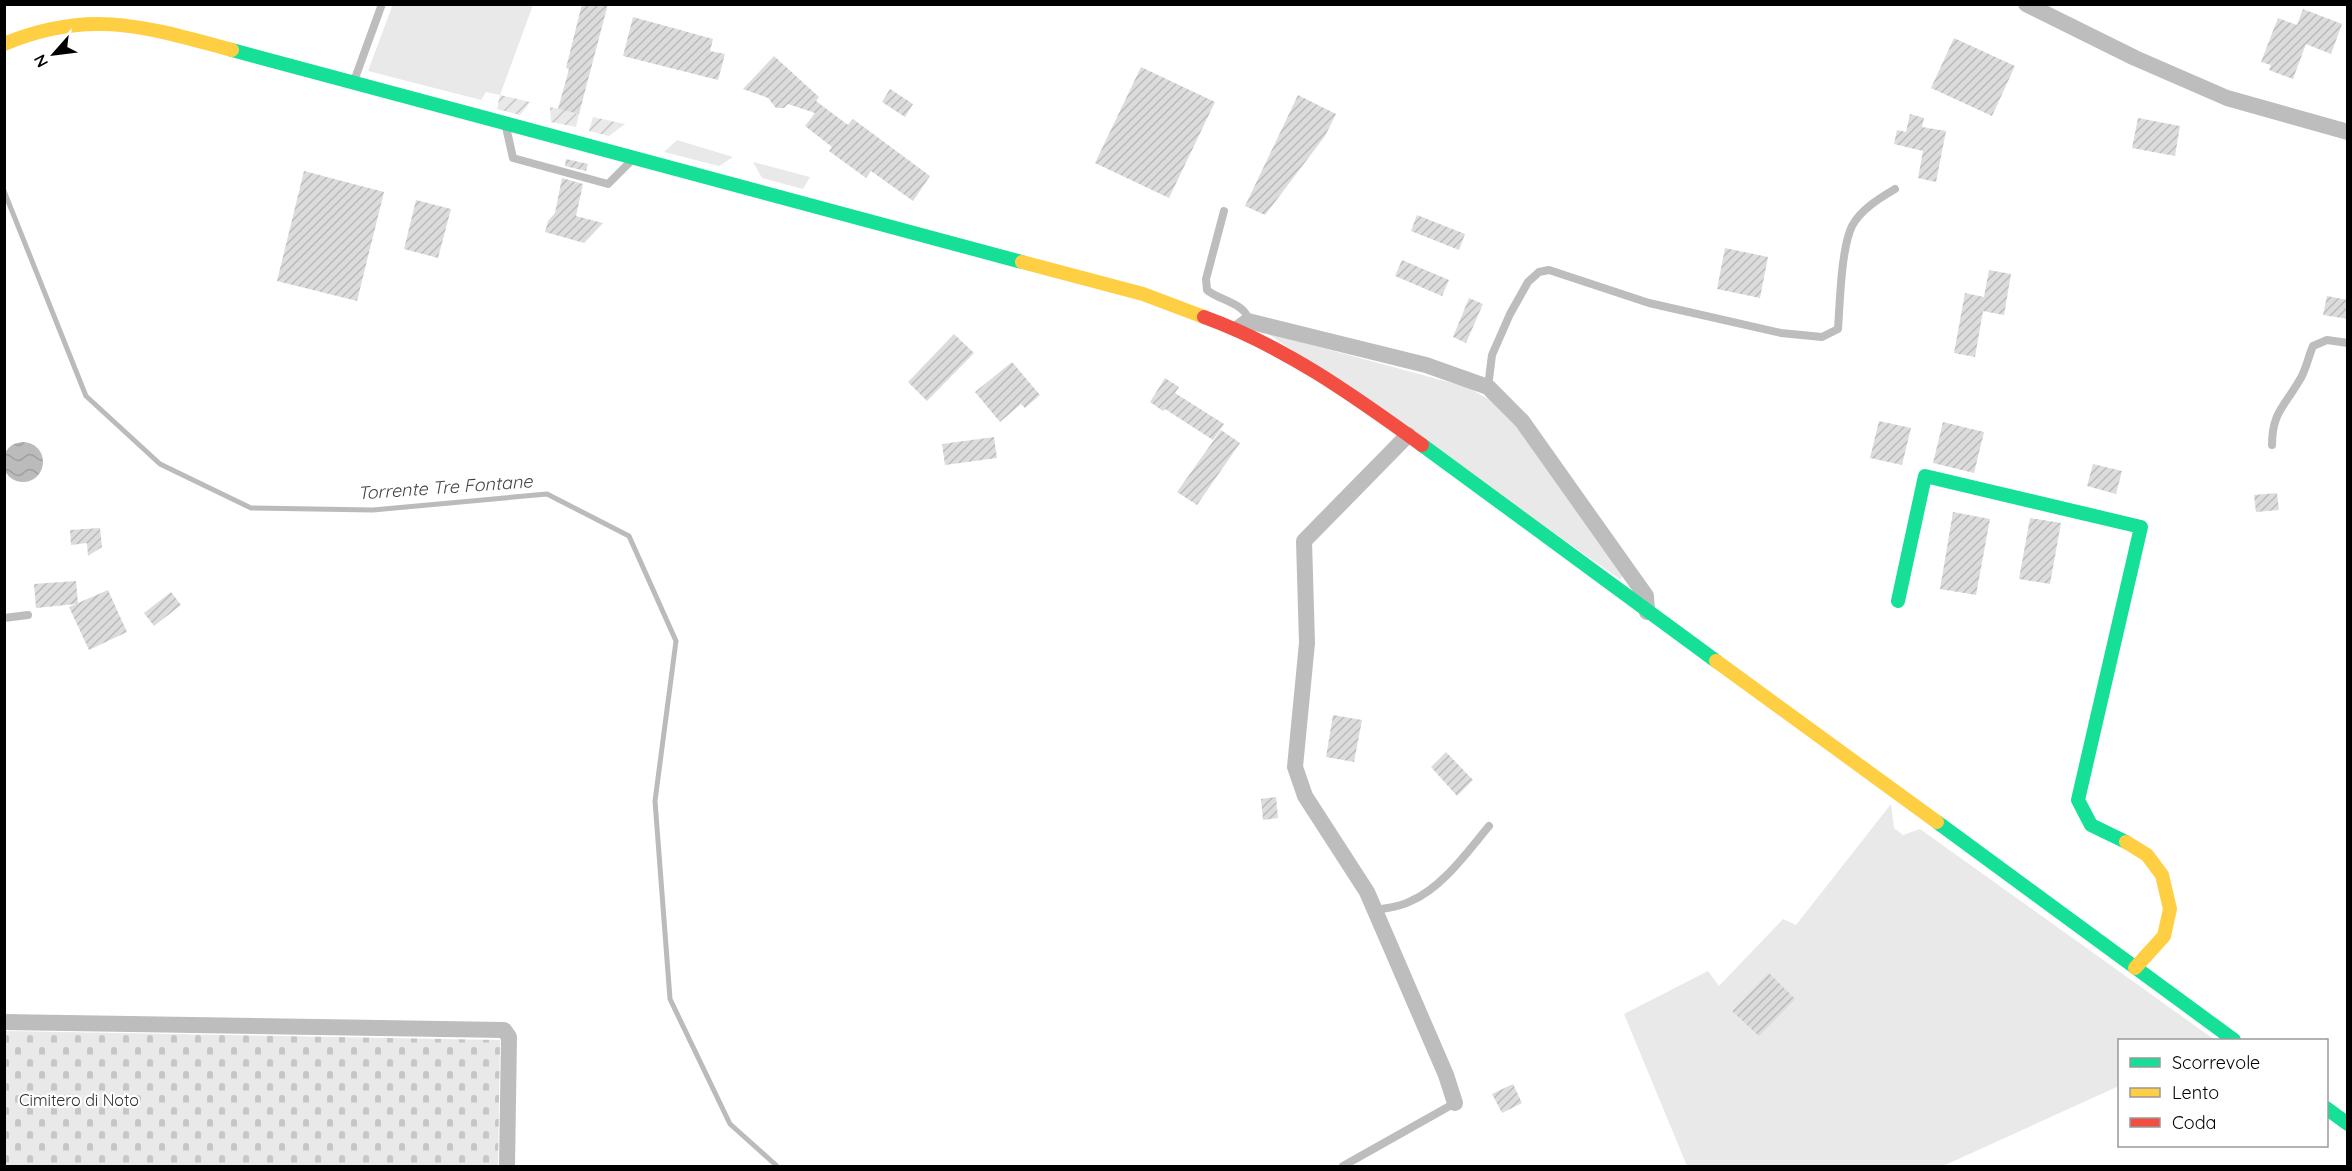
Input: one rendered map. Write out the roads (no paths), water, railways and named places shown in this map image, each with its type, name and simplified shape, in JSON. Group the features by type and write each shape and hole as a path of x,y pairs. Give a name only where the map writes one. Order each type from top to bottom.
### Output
{"main road":[{"path":"81,23 89,7"},
{"path":"4,44 29,35 81,23 121,24 178,35 1143,294 1242,325 1322,374 1408,435 2231,1039"},
{"path":"1898,601 1925,476 2142,527 2078,800 2091,825 2114,835 2146,855 2162,875 2170,909 2164,936 2135,968"},
{"path":"2328,1109 2348,1124"}],"street":[{"path":"2026,4 2135,58 2227,98 2348,132"},
{"path":"1242,325 1426,365 1488,387 1522,421 1647,596 1647,612"},
{"path":"1408,435 1304,541 1307,643 1295,767 1305,796 1367,892 1446,1075 1455,1103"},
{"path":"4,1022 504,1030 509,1037 507,1167"}],"lane":[{"path":"354,81 382,4"},
{"path":"505,124 513,158 608,184 635,158"},
{"path":"1488,387 1492,355 1510,314 1528,282 1539,272 1549,270 1649,303 1781,333 1822,337 1838,329 1844,260 1852,226 1863,211 1895,189"},
{"path":"1224,211 1206,279 1207,290 1214,296 1243,309 1248,315 1242,325"},
{"path":"2272,446 2272,427 2278,412 2300,381 2313,346 2327,340 2348,343"},
{"path":"4,618 28,615"},
{"path":"1375,910 1394,907 1424,894 1453,869 1489,826"},
{"path":"1343,1167 1455,1103"}],"water":[{"path":"23,442 31,443 37,448 42,454 42,470 37,476 31,481 23,482 15,481 9,476 4,470 3,462 4,454 9,448 15,443"}],"waterway":[{"name":"Torrente Tre Fontane","path":"4,191 86,396 160,464 251,508 373,510 547,494 629,536 676,641 655,801 670,999 730,1124 777,1166"}],"park label":[{"name":"Cimitero di Noto","path":"79,1100"}]}
